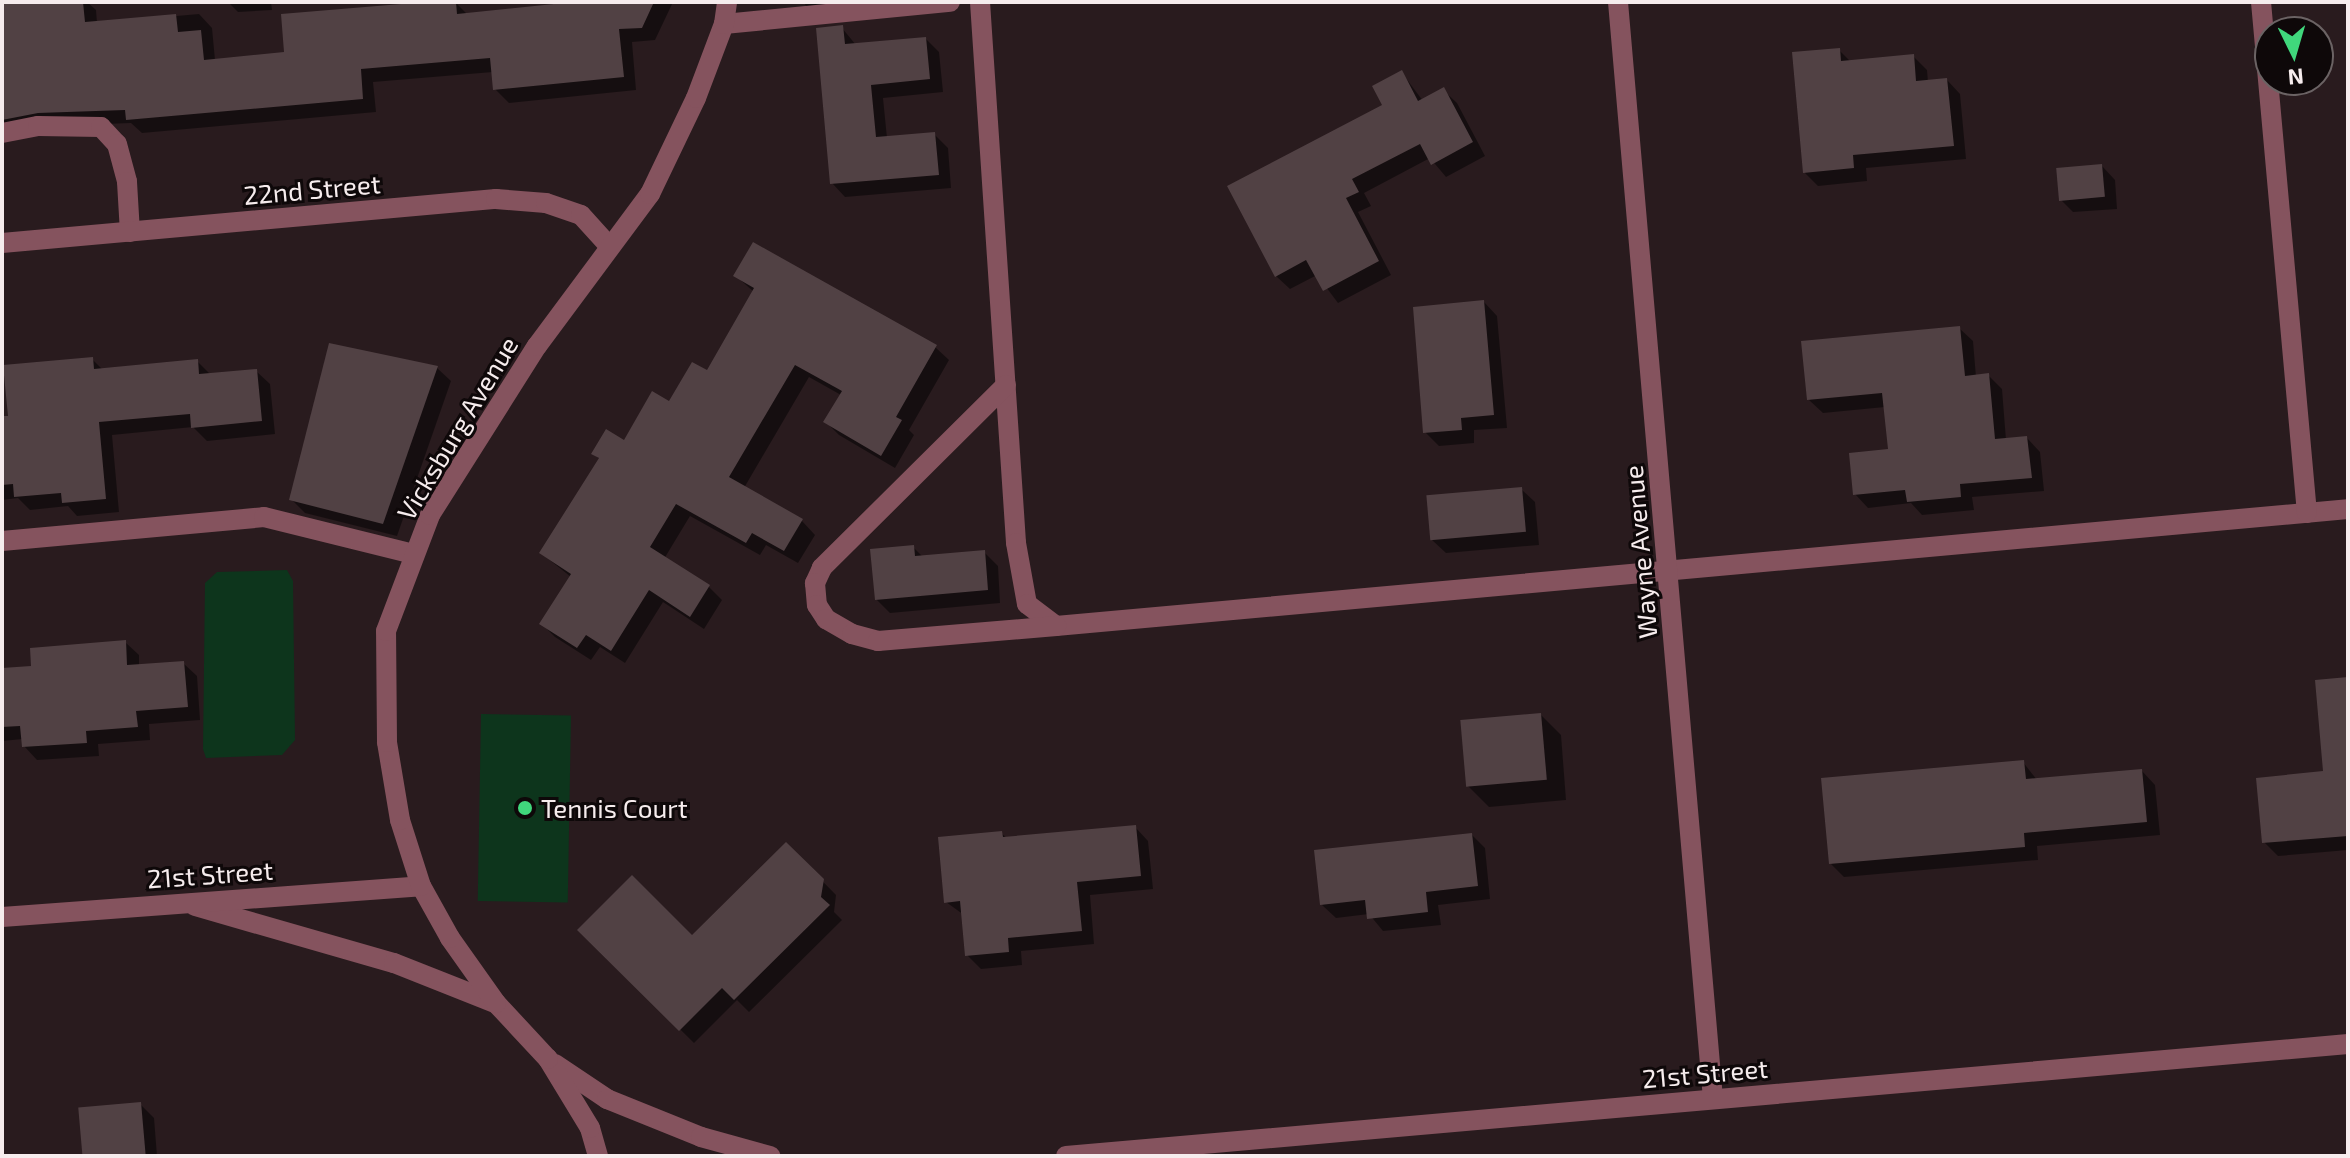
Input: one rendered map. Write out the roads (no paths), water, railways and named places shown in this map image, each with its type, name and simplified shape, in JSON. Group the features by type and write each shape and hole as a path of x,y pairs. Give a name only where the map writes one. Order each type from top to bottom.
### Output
{"street":[{"name":"Vicksburg Avenue","path":"598,1156 590,1128 548,1059 496,1003 450,938 421,886 400,820 387,742 384,677 386,631 430,515 537,346 650,194 696,98 724,24 727,2"},
{"path":"724,24 950,2"},
{"path":"980,2 1016,543 1027,604 1056,626"},
{"name":"Wayne Avenue","path":"1618,2 1713,1098"},
{"path":"2261,2 2307,513"},
{"path":"2,133 38,126 101,127 117,144 127,182 130,232"},
{"name":"22nd Street","path":"2,243 496,199 546,203 581,215 610,247"},
{"path":"1006,385 822,568 815,583 817,605 826,619 852,634 878,641 2348,509"},
{"path":"2,541 264,517 414,554"},
{"name":"21st Street","path":"2,917 421,886"},
{"path":"180,902 394,963 496,1003"},
{"name":"21st Street","path":"1066,1156 2348,1044"},
{"path":"548,1059 607,1099 701,1137 770,1156"}],"place":[{"name":"Tennis Court","path":"525,808"}]}
